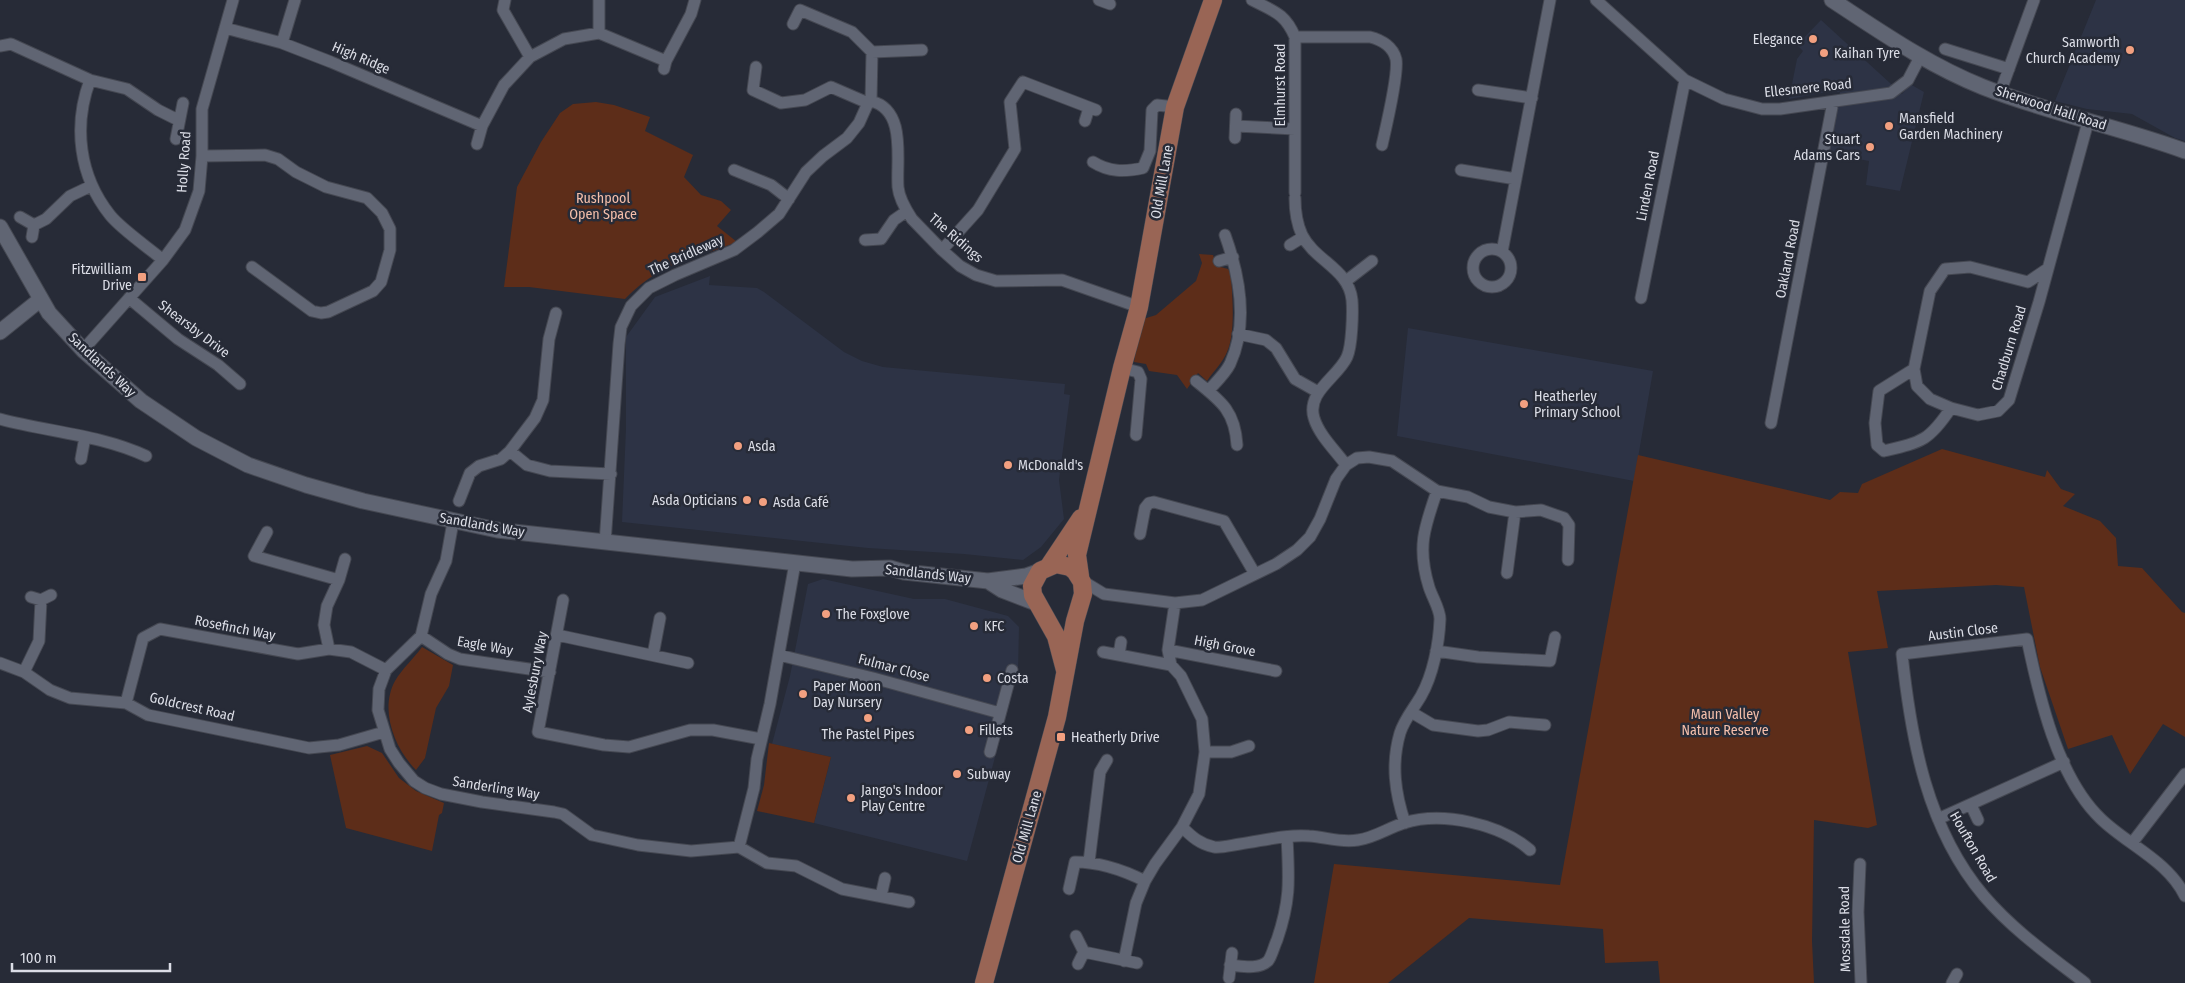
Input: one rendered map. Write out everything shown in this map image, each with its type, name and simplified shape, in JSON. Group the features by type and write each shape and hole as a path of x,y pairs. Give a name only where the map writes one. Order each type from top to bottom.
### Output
{"main road":[{"name":"Old Mill Lane","path":"984,983 1057,717 1065,670 1079,604 1083,594 1077,555 1122,368 1139,307 1175,107 1213,0"},
{"name":"Old Mill Lane","path":"1065,670 1056,636 1032,595 1032,586 1087,509"},
{"path":"1045,568 1063,565 1070,567 1080,578"},
{"path":"1039,607 1057,616 1064,615 1079,604"}],"street":[{"name":"Holly Road","path":"83,350 164,260 185,230 200,191 202,109 233,0"},
{"path":"282,43 295,0"},
{"path":"505,0 503,10 530,56"},
{"path":"599,0 599,33"},
{"path":"477,144 482,126 504,85 530,56 564,39 599,33 665,65 691,14 695,0"},
{"name":"Elmhurst Road","path":"1252,0 1282,15 1290,25 1295,37 1295,214 1303,237"},
{"path":"1502,252 1550,0"},
{"name":"Ellesmere Road","path":"1596,0 1684,80 1724,99 1762,109 1780,109 1891,93 1908,80 1920,57"},
{"name":"Sherwood Hall Road","path":"1832,0 1940,68 2000,93 2088,122 2143,136 2185,151"},
{"path":"2000,93 2034,0"},
{"path":"793,24 798,5 852,32 872,52 870,102"},
{"name":"High Ridge","path":"225,28 282,43 340,65 482,126"},
{"path":"1295,37 1370,37 1379,39 1387,44 1396,59 1397,68 1380,138"},
{"path":"0,46 11,44 90,80 127,89 158,110 178,120"},
{"path":"1945,49 1960,49 2009,69"},
{"path":"872,52 881,50 922,50"},
{"name":"The Ridings","path":"756,67 753,90 781,103 805,100 831,87 877,103 889,112 895,124 898,154 898,189 907,211 912,219 960,266 976,275 996,280 1062,280 1139,307"},
{"path":"90,80 84,96 80,123 82,154 91,186 111,217 164,260"},
{"name":"Linden Road","path":"1642,298 1684,80"},
{"path":"942,250 978,210 1015,149 1010,102 1023,82 1093,109 1085,121"},
{"path":"1478,90 1532,98"},
{"name":"The Bridleway","path":"605,543 619,344 621,327 631,306 649,288 674,275 734,250 779,214 806,172 847,138 859,123 870,102"},
{"name":"Oakland Road","path":"1771,423 1833,102"},
{"path":"176,139 178,120 183,103"},
{"path":"1093,162 1105,170 1128,171 1143,168 1150,150 1152,110 1157,105 1175,107"},
{"path":"1236,114 1235,132 1295,129"},
{"name":"Chadburn Road","path":"1914,369 1917,386 1930,399 1951,408 1978,415 1998,412 2008,400 2039,302 2088,122"},
{"path":"202,156 265,155 278,159 296,172 326,187 367,198 382,213 390,229 390,250 381,282 373,291 328,312 312,311 252,267"},
{"path":"734,170 771,185 789,199"},
{"path":"1461,170 1516,179"},
{"path":"20,217 33,231 70,196 91,186"},
{"path":"865,240 885,243 894,220 907,211"},
{"name":"Sandlands Way","path":"0,227 49,313 83,350 140,401 196,438 248,465 306,485 453,522 497,530 852,569 890,568 904,572 988,581"},
{"path":"1208,391 1230,364 1238,334 1240,290 1233,257 1225,234"},
{"path":"1290,245 1303,237 1312,249 1346,281 1350,290 1352,302 1348,354 1344,364 1318,392 1314,403 1313,416 1318,429 1346,465"},
{"path":"1219,261 1233,257"},
{"path":"1346,281 1372,261"},
{"path":"1951,408 1930,436 1912,444 1884,451 1877,445 1875,423 1879,391 1914,369 1930,291 1945,269 1970,267 2028,282 2047,269"},
{"name":"Chadburn Road","path":"2028,282 2039,302"},
{"name":"Shearsby Drive","path":"129,298 178,339 218,365 240,384"},
{"path":"0,332 41,299"},
{"path":"459,501 470,474 479,466 501,459 510,451 535,418 543,400 549,339 556,312"},
{"path":"1238,334 1266,340 1276,348 1295,379 1318,392"},
{"path":"1122,368 1138,372 1141,379 1133,427"},
{"path":"1196,381 1224,404 1236,426 1237,445"},
{"path":"0,420 85,437 132,449 146,456"},
{"path":"81,459 85,437"},
{"path":"510,451 527,465 550,471 610,474"},
{"path":"1080,578 1104,594 1175,603 1202,600 1276,564 1297,550 1310,537 1320,519 1336,478 1346,465 1357,458 1369,457 1392,461 1437,491 1468,497 1489,507 1515,512 1541,510 1564,518 1569,525 1568,560"},
{"path":"1404,823 1394,779 1396,752 1401,732 1426,685 1436,651 1440,617 1422,564 1424,530 1437,491"},
{"path":"1140,534 1145,508 1149,503 1154,502 1227,517 1254,574"},
{"path":"1508,573 1515,512"},
{"path":"386,670 421,636 431,594 446,560 453,522"},
{"path":"267,532 254,556 339,580"},
{"path":"329,649 324,625 327,606 339,580 345,559"},
{"path":"795,563 768,714 761,739 754,788 739,847 767,862 796,866 842,889 909,902"},
{"path":"988,581 1026,576 1045,568"},
{"path":"988,581 1002,590 1039,607"},
{"path":"1079,604 1104,594"},
{"path":"24,672 39,641 41,598"},
{"name":"Aylesbury Way","path":"563,600 538,732 604,745 629,747 690,730 713,730 761,739"},
{"path":"1171,666 1168,650 1175,603"},
{"path":"652,656 660,618"},
{"name":"Rosefinch Way","path":"126,703 143,638 160,629 298,654 329,649 351,652 386,670"},
{"path":"557,635 688,663"},
{"name":"Eagle Way","path":"421,636 448,654 460,659 550,672"},
{"path":"1436,651 1478,657 1550,662 1555,637"},
{"name":"Austin Close","path":"1902,654 2027,639 2041,704 2064,762"},
{"path":"1119,655 1122,642"},
{"name":"High Grove","path":"1168,650 1276,671"},
{"path":"1103,652 1171,666 1181,676 1202,719 1205,752 1199,794 1182,827 1154,864 1136,903 1124,961"},
{"name":"Houfton Road","path":"1902,654 1908,710 1923,779 1938,819 1956,855 1984,896 2021,933 2085,983"},
{"name":"Fulmar Close","path":"779,656 873,678 1000,712"},
{"name":"Goldcrest Road","path":"0,662 24,672 50,690 70,698 126,703 148,716 309,748 339,745 384,732"},
{"name":"Sanderling Way","path":"386,670 380,689 378,710 384,732 394,755 414,781 425,788 441,794 482,802 563,814 592,835 638,845 691,851 739,847"},
{"path":"990,752 1012,670"},
{"path":"1410,712 1432,725 1478,731 1488,730 1509,722 1536,727"},
{"path":"1205,752 1231,752 1249,746"},
{"path":"1089,862 1100,772 1107,760"},
{"path":"1938,819 2064,762 2077,788 2101,819 2161,866 2185,896"},
{"path":"2132,843 2185,774"},
{"path":"1972,805 1978,820"},
{"path":"1182,827 1198,842 1216,848 1287,837 1309,836 1330,841 1358,840 1371,837 1404,823 1429,819 1461,820 1479,825 1526,847 1529,833"},
{"path":"1230,966 1252,967 1261,965 1268,960 1273,950 1285,915 1288,899 1287,837"},
{"path":"1069,889 1075,862 1089,862 1126,871 1145,881"},
{"name":"Mossdale Road","path":"1861,983 1858,912 1859,869 1871,874"},
{"path":"881,896 885,878"},
{"path":"1076,936 1084,952"},
{"path":"1084,952 1137,963"},
{"path":"1078,964 1084,952"},
{"path":"1229,978 1232,953"}],"shaded area":[{"name":"Samworth Church Academy","path":"2096,0 2185,0 2185,141 2175,138 2132,114 2087,109 2055,101"},
{"path":"1821,20 1902,94 1910,84 1924,92 1900,191 1866,185 1869,161 1829,154 1840,92 1789,99 1797,59 1803,51 1797,45"},
{"path":"710,276 709,285 757,288 844,352 862,361 883,367 1065,384 1064,394 1070,395 1059,480 1064,519 1041,547 1023,560 868,548 622,522 626,428 626,337 655,297"},
{"name":"Heatherley Primary School","path":"1408,328 1653,371 1634,481 1397,436"},
{"path":"823,579 914,599 945,599 1008,616 1019,627 1018,672 967,861 814,823 831,757 772,744 790,676 808,584"}],"green space":[{"name":"Rushpool Open Space","path":"596,102 614,105 650,117 645,131 693,155 684,177 701,195 721,201 731,210 717,226 737,242 710,252 707,246 692,251 691,258 655,274 625,299 529,287 504,287 517,187 541,142 560,113 573,104"},
{"path":"1199,254 1213,255 1217,266 1228,269 1231,274 1233,303 1232,334 1225,356 1207,381 1198,373 1187,389 1177,375 1149,371 1146,364 1134,362 1140,320 1156,315 1196,281 1202,263"},
{"name":"Maun Valley Nature Reserve","path":"1942,449 2045,477 2047,470 2061,489 2075,494 2063,506 2100,521 2116,538 2118,566 2142,568 2185,613 2185,737 2163,724 2130,774 2112,735 2068,749 2040,667 2024,587 1996,585 1877,591 1888,648 1848,652 1877,825 1868,828 1814,820 1812,941 1814,983 1660,983 1658,961 1605,963 1603,929 1469,918 1388,983 1314,983 1334,864 1560,885 1638,455 1830,500 1840,492 1858,493 1862,484"},
{"path":"422,647 453,665 449,686 436,708 425,758 416,770 408,761 396,740 389,716 389,704 390,692 395,681"},
{"path":"769,743 831,757 814,823 757,811 764,785"},
{"path":"367,746 382,753 399,778 416,791 444,803 442,813 439,815 432,851 346,828 330,755"}],"place":[{"name":"Elegance","path":"1813,39"},
{"name":"Samworth Church Academy","path":"2130,50"},
{"name":"Kaihan Tyre","path":"1824,53"},
{"name":"Mansfield Garden Machinery","path":"1889,126"},
{"name":"Stuart Adams Cars","path":"1870,147"},
{"name":"Fitzwilliam Drive","path":"142,277"},
{"name":"Heatherley Primary School","path":"1524,404"},
{"name":"Asda","path":"738,446"},
{"name":"McDonald's","path":"1008,465"},
{"name":"Asda Opticians","path":"747,500"},
{"name":"Asda Café","path":"763,502"},
{"name":"The Foxglove","path":"826,614"},
{"name":"KFC","path":"974,626"},
{"name":"Costa","path":"987,678"},
{"name":"Paper Moon Day Nursery","path":"803,694"},
{"name":"The Pastel Pipes","path":"868,718"},
{"name":"Fillets","path":"969,730"},
{"name":"Heatherly Drive","path":"1061,737"},
{"name":"Subway","path":"957,774"},
{"name":"Jango's Indoor Play Centre","path":"851,798"}]}
